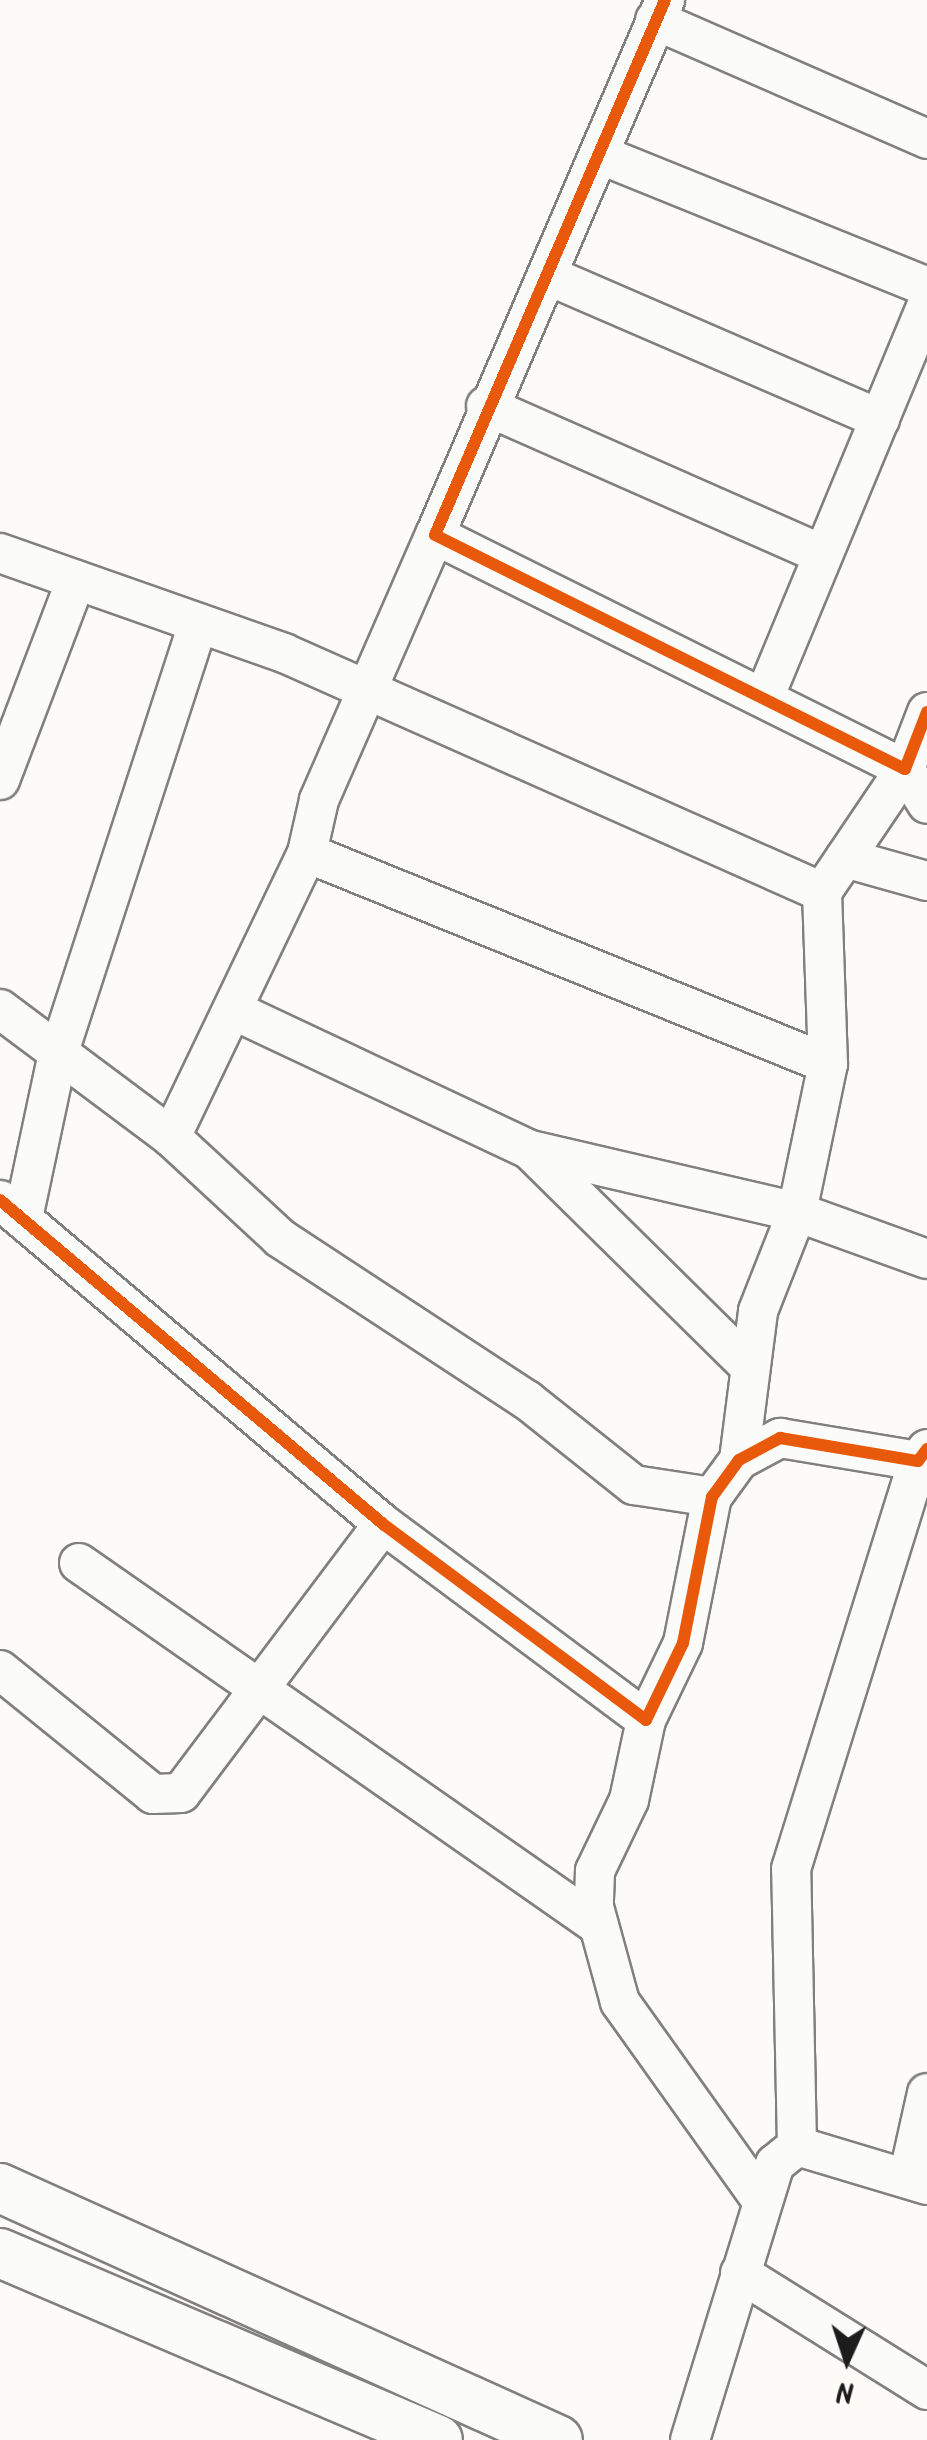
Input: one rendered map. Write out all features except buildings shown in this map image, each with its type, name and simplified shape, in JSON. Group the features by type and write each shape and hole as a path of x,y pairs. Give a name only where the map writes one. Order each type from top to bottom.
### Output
{"street":[{"path":"171,1137 235,1011 307,853 366,690 486,406 601,155 660,10 927,139"},
{"path":"601,155 927,287"},
{"path":"548,276 880,419"},
{"path":"764,698 819,553 927,305"},
{"path":"486,406 819,553"},
{"path":"434,535 906,769 927,804"},
{"path":"0,553 198,623 366,690 822,892"},
{"path":"0,780 76,580"},
{"path":"198,623 12,1209 383,1524 646,1720"},
{"path":"739,1460 758,1310 797,1212 828,1064 822,892 906,769 927,712"},
{"path":"307,853 828,1064"},
{"path":"845,858 927,881"},
{"path":"0,1009 57,1058 171,1137 280,1238 527,1400 634,1484 712,1497"},
{"path":"235,1011 531,1150 797,1212 927,1258"},
{"path":"531,1150 750,1367"},
{"path":"759,2197 620,2002 599,1926 594,1871 628,1800 646,1720 683,1643 712,1497 739,1460 780,1438 924,1458 791,1869 797,2146"},
{"path":"0,1670 154,1794 182,1793 383,1524"},
{"path":"80,1562 599,1926"},
{"path":"797,2146 917,2182 927,2093"},
{"path":"690,2440 759,2197 775,2164 797,2146"},
{"path":"0,2188 558,2440"},
{"path":"0,2253 438,2440"},
{"path":"740,2273 927,2390"}],"cycle path":[{"path":"665,0 435,535 905,769 927,712"},
{"path":"0,1200 383,1524 646,1720 683,1643 712,1497 739,1460 780,1438 918,1461 927,1449"}]}
